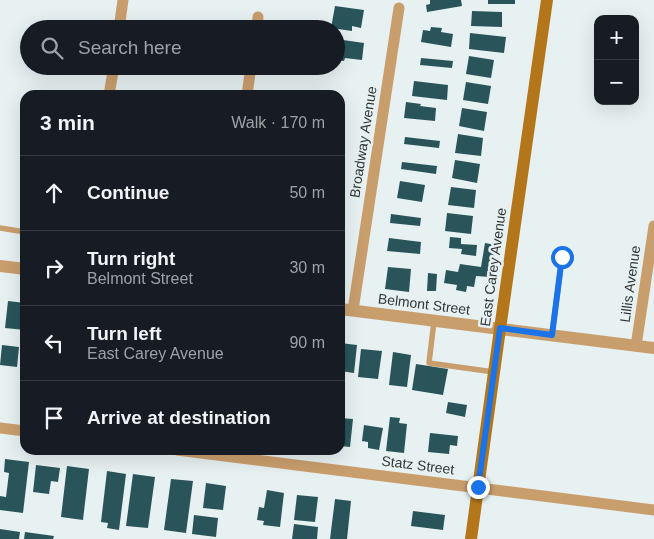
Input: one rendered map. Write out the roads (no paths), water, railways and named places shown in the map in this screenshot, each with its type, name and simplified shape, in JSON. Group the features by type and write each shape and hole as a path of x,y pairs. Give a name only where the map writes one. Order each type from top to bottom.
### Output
{"main road":[{"name":"East Carey Avenue","path":"472,539 547,0"}],"street":[{"path":"120,20 123,0"},
{"name":"Broadway Avenue","path":"353,310 399,8"},
{"path":"110,90 112,75"},
{"path":"248,90 250,75"},
{"name":"Lillis Avenue","path":"636,346 654,226"},
{"path":"0,266 20,268"},
{"name":"Belmont Street","path":"345,309 654,348"},
{"path":"0,428 20,430"},
{"name":"Statz Street","path":"218,455 654,510"}],"lane":[{"path":"0,228 20,231"},
{"path":"552,335 562,257"},
{"path":"434,320 429,363 494,372"}]}
